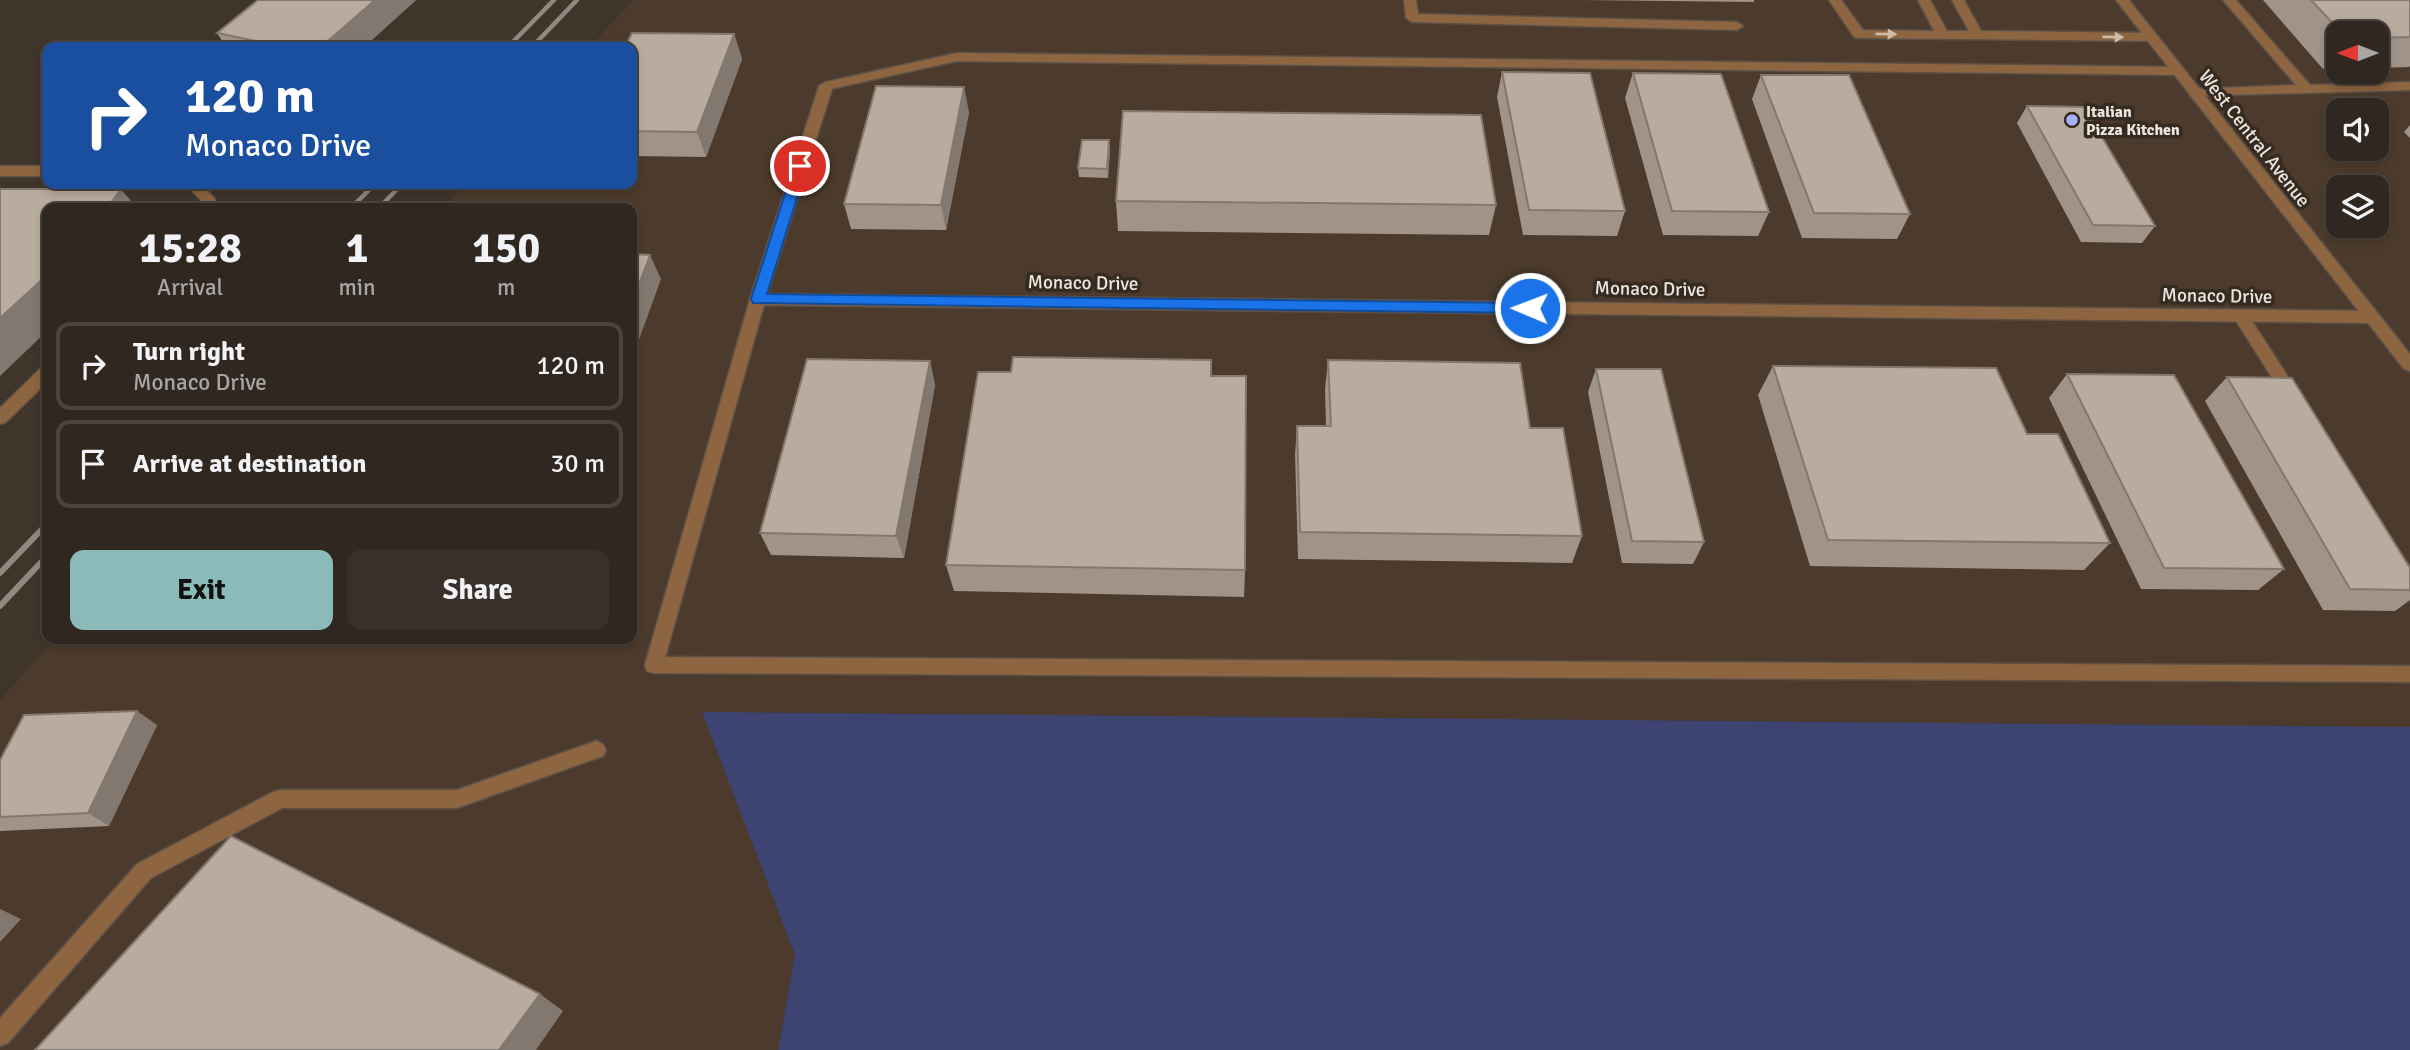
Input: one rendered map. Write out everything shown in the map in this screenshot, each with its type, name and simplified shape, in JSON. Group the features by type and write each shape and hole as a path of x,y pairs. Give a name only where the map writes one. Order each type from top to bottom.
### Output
{"street":[{"path":"1410,0 1412,18 1737,26"},
{"path":"1835,0 1859,34 2152,37"},
{"path":"1924,0 1943,35"},
{"path":"1958,0 1977,35"},
{"name":"West Central Avenue","path":"2122,0 2410,365"},
{"path":"2229,0 2306,89"},
{"path":"2178,71 957,57 826,86 758,299 654,665 2410,674"},
{"path":"2195,93 2410,86"},
{"path":"0,171 42,171"},
{"path":"198,189 208,199 208,203"},
{"name":"Monaco Drive","path":"758,299 2372,317"},
{"path":"2241,316 2307,418"},
{"path":"0,418 42,377"},
{"path":"0,1035 144,871 280,799 457,799 596,750"}],"shaded area":[{"path":"633,0 2410,0 2410,727 702,712 795,955 778,1050 0,1050 0,700 50,644 637,644 637,203 449,203 462,189 637,189 637,42 595,42"},
{"path":"702,712 2410,727 2410,1050 778,1050 795,955"}],"building":[{"path":"258,0 375,0 327,42 261,42 217,33"},
{"path":"2311,0 2410,0 2410,37 2389,38 2389,21 2331,21"},
{"path":"632,33 734,34 697,132 637,131 637,42 628,42"},
{"path":"1502,72 1590,73 1625,211 1529,210"},
{"path":"1633,73 1721,74 1769,212 1672,211"},
{"path":"1761,75 1849,75 1910,214 1814,213"},
{"path":"876,86 964,87 941,205 844,204"},
{"path":"2027,106 2084,107 2155,226 2093,225"},
{"path":"1123,111 1481,115 1496,205 1116,201"},
{"path":"1082,140 1109,140 1107,169 1078,168"},
{"path":"0,189 121,189 111,203 42,203 42,280 0,318"},
{"path":"637,254 650,255 637,290"},
{"path":"1013,357 1211,360 1211,376 1246,376 1245,570 946,565 978,372 1011,372"},
{"path":"807,359 930,361 896,536 760,533"},
{"path":"1328,360 1520,363 1530,428 1563,428 1582,536 1300,532 1297,426 1331,426"},
{"path":"1773,366 1996,368 2027,434 2058,434 2110,543 1828,540"},
{"path":"1596,369 1661,369 1704,542 1632,541"},
{"path":"2067,374 2174,375 2284,569 2164,568"},
{"path":"2227,377 2292,378 2410,568 2410,590 2350,589"},
{"path":"137,711 88,813 0,817 0,760 24,715"},
{"path":"231,836 540,994 499,1050 35,1050"}],"railway":[{"path":"513,42 554,0"},
{"path":"537,42 577,0"},
{"path":"356,203 370,189"},
{"path":"384,203 397,189"},
{"path":"0,573 42,529"},
{"path":"0,606 42,561"}],"place":[{"name":"Italian Pizza Kitchen","path":"2072,120"}],"route":[{"path":"800,166 758,299 1530,308"}]}
